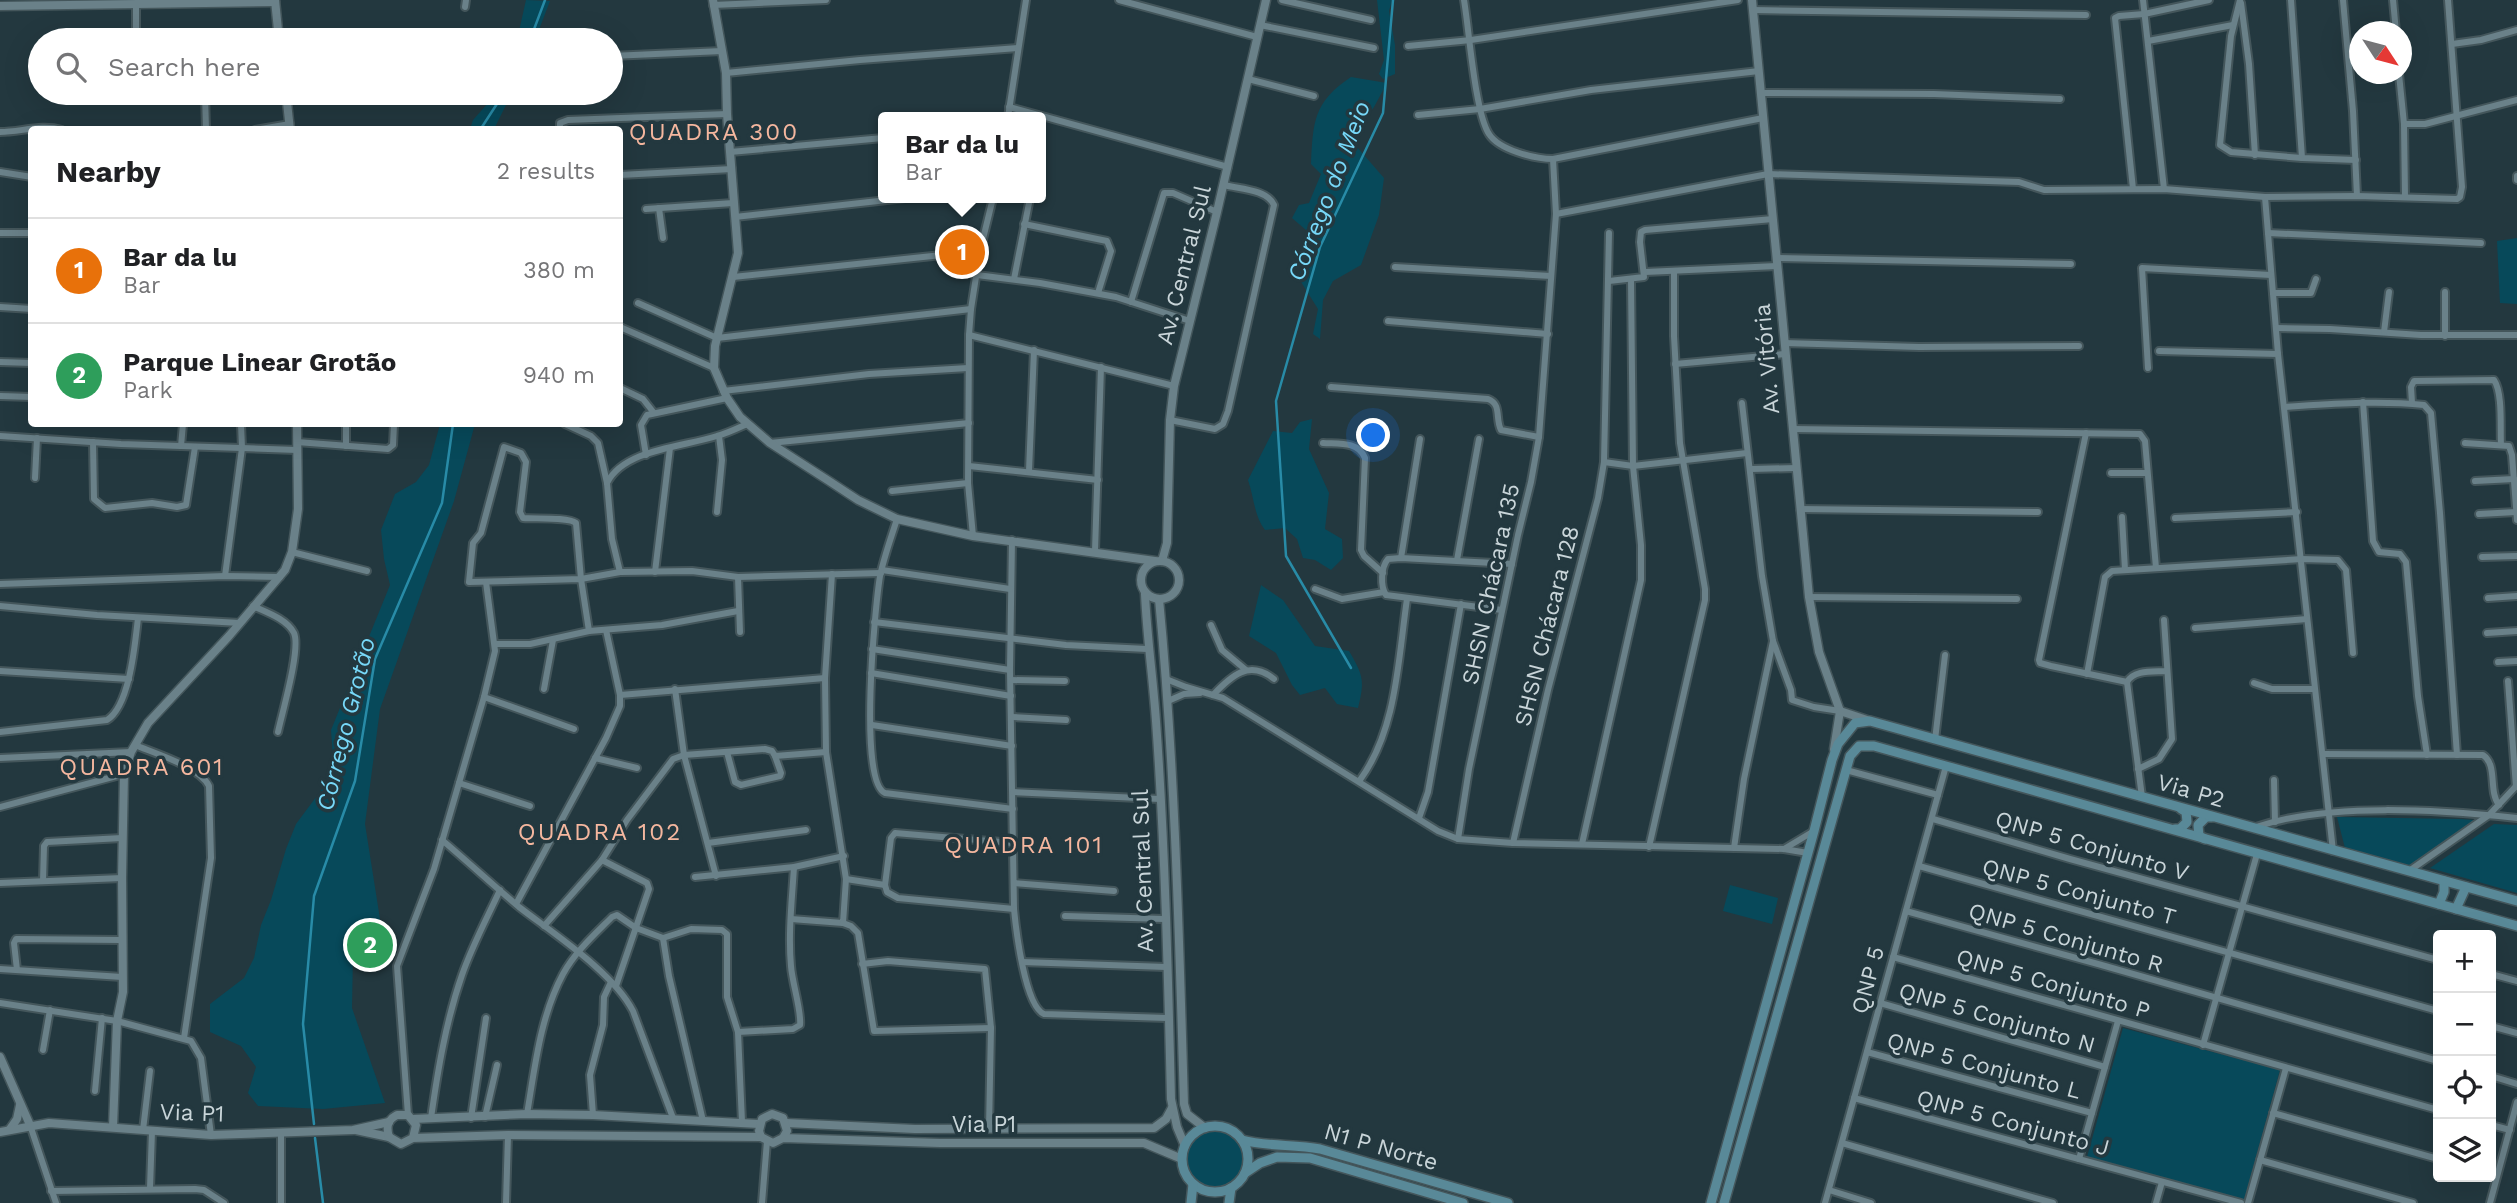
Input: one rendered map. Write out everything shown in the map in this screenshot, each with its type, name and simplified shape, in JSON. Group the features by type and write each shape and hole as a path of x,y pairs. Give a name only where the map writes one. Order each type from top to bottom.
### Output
{"main road":[{"name":"Via P2","path":"1832,760 1838,744 1855,723 1870,721 2517,901"},
{"name":"Via P2","path":"1846,770 1850,755 1859,746 1874,747 2517,926"},
{"path":"1711,1203 1832,760"},
{"path":"1724,1203 1846,770"},
{"path":"2169,829 2180,830 2187,822 2186,812 2177,806"},
{"path":"2209,841 2199,836 2198,825 2206,817 2217,817"},
{"path":"2439,904 2444,892 2444,881"},
{"path":"2456,909 2466,887"},
{"path":"1229,1203 1231,1188 1245,1173 1248,1160 1242,1140 1226,1128 1205,1128 1194,1135 1185,1146 1182,1159 1185,1173 1193,1184 1211,1192 1231,1188"},
{"name":"N1 P Norte","path":"1242,1140 1270,1146 1307,1146 1320,1149 1508,1203"},
{"name":"N1 P Norte","path":"1245,1173 1268,1160 1285,1155 1299,1156 1464,1203"},
{"path":"1191,1203 1193,1184"}],"street":[{"path":"826,0 713,3 726,74 737,253 717,338 714,368 725,395 747,424 770,443 858,500 897,519 973,536 1162,562"},
{"path":"1008,112 1026,0"},
{"path":"1119,0 1257,37"},
{"name":"Av. Central Sul","path":"1205,1128 1187,1114 1184,1104 1168,701 1159,599 1170,595 1177,586 1177,570 1162,562 1167,543 1170,420 1174,386 1266,0"},
{"path":"1282,0 1371,20"},
{"path":"1464,0 1480,109 1489,134 1499,143 1519,153 1540,159 1553,159 1763,118"},
{"path":"1408,46 1471,40 1738,0"},
{"path":"2143,0 2164,189"},
{"path":"2133,189 2115,18 2209,0"},
{"path":"2240,0 2233,25 2220,145 2226,151 2255,155 2356,160"},
{"path":"2240,0 2249,64 2255,155"},
{"path":"2291,0 2302,158"},
{"path":"2343,0 2357,196"},
{"path":"2393,0 2395,21"},
{"path":"1556,214 1768,174 2019,182 2044,190 2164,189 2265,197 2357,196 2453,200 2460,197 2462,187 2448,0"},
{"path":"0,6 31,3 275,1 278,28"},
{"path":"136,4 136,28"},
{"path":"1752,5 2086,15"},
{"name":"Av. Vitória","path":"1752,5 1809,597 1819,652 1840,711"},
{"path":"1260,24 1374,48"},
{"path":"2148,41 2233,25"},
{"path":"2452,44 2481,40 2517,30"},
{"path":"726,74 1018,48"},
{"path":"623,55 722,51"},
{"path":"1418,115 1480,109 1591,90 1759,71"},
{"path":"1248,79 1314,96"},
{"path":"2400,84 2404,124 2404,197"},
{"path":"1761,93 1934,94 2060,99"},
{"path":"2404,124 2426,124 2517,100"},
{"path":"205,105 206,126"},
{"path":"287,105 290,126"},
{"path":"1009,107 1027,112"},
{"path":"561,126 568,120 727,114"},
{"path":"1046,117 1228,167"},
{"path":"0,132 28,130"},
{"path":"730,152 878,138"},
{"name":"SHSN Chácara 135","path":"1458,839 1469,769 1539,438 1556,214 1553,159"},
{"path":"623,175 732,169"},
{"path":"0,172 28,176"},
{"path":"1170,420 1215,429 1221,427 1226,420 1274,205 1269,197 1262,194 1224,185"},
{"path":"1131,302 1164,193 1173,193 1217,212"},
{"path":"2265,197 2278,354 2333,851"},
{"path":"735,217 878,201"},
{"path":"646,209 733,203"},
{"path":"973,536 968,483 969,335 981,251 992,203"},
{"path":"1014,279 1029,203"},
{"path":"659,208 663,238"},
{"path":"1609,281 1644,277 1640,236 1642,232 1650,229 1773,219"},
{"path":"1024,224 1107,241 1111,251 1098,293"},
{"path":"0,233 28,233"},
{"name":"SHSN Chácara 128","path":"1513,843 1548,690 1598,498 1604,462 1609,233"},
{"path":"2268,233 2481,243"},
{"path":"733,277 981,251"},
{"path":"1644,272 1777,262 2071,264"},
{"path":"1395,267 1551,276"},
{"path":"2148,368 2142,268 2270,275"},
{"path":"1649,847 1705,600 1683,462 1675,364 1674,271"},
{"path":"977,275 1098,293 1191,321"},
{"path":"2273,293 2311,293 2316,279"},
{"path":"1582,844 1641,580 1641,545 1633,466 1631,280"},
{"path":"2384,332 2389,292"},
{"path":"2445,292 2445,336"},
{"path":"638,303 717,338 971,309"},
{"path":"0,307 28,309"},
{"path":"1388,321 1548,334"},
{"path":"623,328 714,368"},
{"path":"2276,328 2445,336 2517,335"},
{"path":"969,335 1174,386"},
{"path":"1784,343 1919,347 2079,346"},
{"path":"1029,471 1034,350"},
{"path":"2159,351 2278,354"},
{"path":"1675,364 1786,354"},
{"path":"0,362 28,363"},
{"path":"1095,551 1101,367"},
{"path":"646,455 641,425 645,418 654,413 725,395 869,374 968,368"},
{"path":"2412,404 2411,387 2414,381 2494,380 2499,395 2504,445"},
{"path":"1331,387 1488,399 1497,407 1499,427 1509,433 1539,438"},
{"path":"623,389 643,399 654,413"},
{"path":"0,396 28,397"},
{"path":"2284,407 2363,402 2424,405 2431,413 2457,755"},
{"path":"2363,402 2373,541 2379,552 2400,554 2406,562 2418,696 2427,755"},
{"path":"1742,403 1762,576 1773,641 1791,690 1792,700 1870,721"},
{"path":"770,443 969,423"},
{"path":"607,483 612,471 633,458 719,436 747,424"},
{"path":"181,446 183,427"},
{"path":"225,576 242,448 241,427"},
{"path":"113,1127 117,1021 123,992 121,940 124,774 133,748 148,723 280,577 292,552 298,509 297,427"},
{"path":"345,446 346,427"},
{"path":"0,436 195,447 391,448 394,427"},
{"path":"572,427 591,436 598,443 607,483 612,539 620,572"},
{"path":"1793,429 2140,434 2145,441 2156,568"},
{"path":"2086,433 2039,660 2046,665 2127,682"},
{"path":"717,512 722,460 719,436"},
{"path":"36,478 37,438"},
{"path":"1401,558 1419,439"},
{"path":"1457,560 1479,439"},
{"path":"93,442 94,499 105,508 152,503 177,507 186,505 195,447"},
{"path":"1323,443 1352,445 1362,450 1365,458 1361,550 1383,573"},
{"path":"2465,443 2504,445 2511,449 2517,520"},
{"path":"589,631 581,579 576,523 573,519 523,518 520,512 526,462 521,453 504,447 481,533 473,543 469,582 581,579 620,572 692,571 738,577 881,571 1010,589"},
{"path":"655,572 670,448"},
{"path":"1604,462 1633,466 1747,453"},
{"path":"969,466 1098,480"},
{"path":"1751,469 1796,468"},
{"path":"2111,473 2147,473"},
{"path":"2475,481 2514,479"},
{"path":"892,491 968,483"},
{"path":"1800,509 2038,512"},
{"path":"2175,518 2297,512"},
{"path":"2479,514 2516,512"},
{"path":"2122,517 2125,570"},
{"path":"897,519 881,571 874,622 871,673 872,754 876,784 879,790 886,793 1013,809"},
{"path":"1012,540 1010,670 1014,909 1022,962 1035,1009 1041,1013 1167,1018"},
{"path":"292,552 367,570"},
{"path":"2482,557 2517,556"},
{"path":"1384,592 1383,573 1386,560 1401,558 1512,564"},
{"name":"Av. Central Sul","path":"1140,559 1144,569 1141,581 1145,594 1147,649 1156,719 1172,1108 1185,1146"},
{"path":"2087,674 2105,577 2112,571 2302,559 2338,560 2346,570 2353,653"},
{"path":"1144,569 1162,562"},
{"path":"832,573 825,678 826,752 844,856 846,879 843,923"},
{"path":"0,584 225,576 280,577"},
{"path":"738,577 740,632"},
{"path":"413,1138 416,1125 410,1117 397,966 426,893 484,697 495,643 486,582"},
{"path":"1315,589 1342,599 1384,592 1386,595 1407,599 1502,610"},
{"path":"1145,594 1159,599"},
{"path":"2488,598 2517,596"},
{"path":"1809,597 2017,599"},
{"path":"1360,780 1370,767 1382,740 1393,693 1407,599"},
{"path":"1419,818 1428,792 1461,604"},
{"path":"0,606 138,618 240,623"},
{"path":"253,606 280,620 295,634 296,644 278,732"},
{"path":"495,643 530,644 589,631 662,625 738,611"},
{"path":"0,732 107,720 117,710 129,679 138,618"},
{"path":"2195,628 2307,618"},
{"path":"2138,769 2159,759 2171,742 2173,734 2164,620"},
{"path":"874,622 1066,645 1147,649"},
{"path":"1211,625 1222,650 1247,671"},
{"path":"516,904 620,706 606,630"},
{"path":"2487,633 2517,631"},
{"path":"544,688 553,640"},
{"path":"1734,848 1744,779 1773,641"},
{"path":"872,649 1010,670"},
{"path":"1935,740 1945,655"},
{"path":"2498,662 2517,661"},
{"path":"0,671 129,679"},
{"path":"1168,701 1184,694 1209,694 1240,671 1264,671 1274,678"},
{"path":"2142,797 2127,682 2129,677 2135,674 2167,671"},
{"path":"871,673 1011,695"},
{"path":"620,695 825,678"},
{"path":"1166,679 1223,698 1360,780 1438,831 1458,839 1513,843 1784,849 1808,853"},
{"path":"1011,680 1065,681"},
{"path":"2409,871 2489,816 2516,786 2508,681"},
{"path":"2254,683 2272,689 2314,689"},
{"path":"675,689 684,755 716,876"},
{"path":"484,697 574,729"},
{"path":"1832,760 1840,711"},
{"path":"1012,717 1066,720"},
{"path":"872,725 1012,747"},
{"path":"0,758 133,748 190,769 206,780 209,786 211,858 184,1038"},
{"path":"544,926 602,860 627,820 673,759 684,755 765,749 772,751 780,776 741,785 735,782 727,752"},
{"path":"775,757 826,752"},
{"path":"2323,754 2483,755 2488,758 2494,797 2499,805"},
{"path":"595,758 637,768"},
{"name":"QNP 5","path":"1825,1203 1946,766"},
{"path":"1846,770 1938,795"},
{"path":"0,807 124,774"},
{"path":"2274,780 2275,822"},
{"path":"458,783 530,806"},
{"path":"1013,792 1160,799"},
{"path":"2254,828 2329,813 2373,811 2517,818"},
{"name":"QNP 5 Conjunto V","path":"1933,819 2433,959"},
{"path":"708,843 806,830"},
{"path":"1784,849 1814,831"},
{"path":"1013,843 895,833 891,838 885,885 887,892 898,898 1014,909"},
{"path":"43,881 45,843 122,838"},
{"path":"442,840 613,984 633,1011 673,1118"},
{"path":"2203,1045 2257,854"},
{"path":"695,877 794,867 844,856"},
{"path":"593,1115 590,1074 603,1025 604,997 613,984 636,928 649,886 602,860"},
{"name":"QNP 5 Conjunto T","path":"1919,866 2433,1010"},
{"path":"738,1032 793,1029 800,1025 791,964 794,867"},
{"path":"0,883 122,878"},
{"path":"846,879 885,885"},
{"path":"1014,883 1114,891"},
{"path":"431,1118 440,1056 456,995 470,955 500,890"},
{"name":"QNP 5 Conjunto R","path":"1906,911 2433,1060"},
{"path":"527,1114 546,1018 563,975 578,953 614,915 620,916 636,928 663,938 691,929 722,930 727,934 727,997 738,1032 742,1122"},
{"path":"1065,916 1164,919"},
{"path":"791,919 843,923 858,933 874,1031 992,1028"},
{"path":"663,938 669,976 703,1121"},
{"path":"17,970 14,943 16,939 121,940"},
{"name":"QNP 5 Conjunto P","path":"1893,957 2433,1109"},
{"path":"862,964 888,961 985,968 992,1028 989,1129"},
{"path":"1022,962 1166,967"},
{"path":"0,969 122,977"},
{"path":"2496,975 2517,981"},
{"path":"0,1003 102,1018 191,1041 201,1058 211,1135"},
{"name":"QNP 5 Conjunto N","path":"1880,1003 2105,1067"},
{"path":"43,1051 50,1010"},
{"path":"94,1091 102,1018"},
{"path":"471,1118 486,1018"},
{"path":"2079,1159 2118,1021"},
{"path":"2496,1027 2517,1033"},
{"name":"QNP 5 Conjunto L","path":"1867,1052 2092,1113"},
{"path":"0,1057 5,1079 30,1125 56,1203"},
{"path":"485,1117 497,1065"},
{"path":"2248,1203 2286,1068"},
{"path":"150,1072 150,1188"},
{"path":"2496,1078 2517,1084"},
{"name":"QNP 5 Conjunto J","path":"1854,1098 2241,1203"},
{"path":"2496,1169 2517,1102"},
{"path":"4,1130 20,1105"},
{"name":"Via P1","path":"4,1130 49,1123 211,1135 281,1133 354,1130 389,1122 397,1115 471,1118 527,1114 673,1118 759,1124 772,1114 783,1118 786,1123 915,1129 1154,1128 1166,1119 1172,1108"},
{"path":"2273,1113 2433,1158"},
{"path":"389,1122 387,1130 390,1137"},
{"path":"783,1138 787,1131 786,1123"},
{"path":"759,1124 764,1139 762,1203"},
{"path":"2496,1126 2510,1130"},
{"path":"1048,1143 1053,1136 1050,1129"},
{"path":"1076,1129 1070,1135 1077,1143"},
{"name":"Via P1","path":"354,1130 390,1137 401,1143 413,1138 508,1135 764,1139 773,1143 783,1138 940,1143 1144,1143 1182,1159"},
{"path":"281,1133 281,1203"},
{"path":"506,1203 508,1135"},
{"path":"1842,1143 2053,1203"},
{"path":"2260,1160 2413,1203"},
{"path":"2156,1203 2162,1182"},
{"path":"2490,1203 2493,1182"},
{"path":"51,1191 150,1188 204,1190 224,1203"},
{"path":"1829,1190 1871,1203"}],"shaded area":[{"path":"526,0 550,1 540,28 520,28"},
{"path":"1377,0 1392,0 1389,11 1395,45 1395,74 1383,79 1379,74 1384,60"},
{"path":"1351,77 1387,83 1374,107 1347,143 1357,147 1384,178 1379,215 1361,265 1333,281 1323,300 1320,339 1313,334 1318,309 1298,277 1313,240 1292,218 1299,205 1309,203 1321,174 1311,164 1318,114 1329,95"},
{"path":"486,105 506,105 496,126 471,126"},
{"path":"2517,238 2517,304 2500,303 2497,241"},
{"path":"1312,419 1309,449 1329,493 1325,529 1342,539 1343,558 1331,570 1315,560 1303,558 1297,539 1285,528 1265,530 1256,513 1248,480 1273,431 1292,433 1300,422"},
{"path":"439,427 474,427 454,501 380,709 365,824 380,919 353,954 352,1008 385,1103 323,1109 258,1106 248,1093 256,1067 241,1046 210,1032 210,1004 244,978 254,958 261,925 296,824 334,773 331,730 390,585 381,530 395,494 416,482 429,465"},
{"path":"1261,585 1283,600 1315,646 1349,651 1361,678 1362,691 1358,708 1337,704 1325,688 1300,695 1276,653 1249,636"},
{"path":"2337,817 2460,819 2474,822 2411,866 2345,848"},
{"path":"2494,824 2517,825 2517,893 2430,868"},
{"path":"1730,885 1778,898 1772,924 1723,911"},
{"path":"2123,1028 2280,1070 2244,1200 2087,1157"},
{"path":"1215,1131 1231,1136 1239,1144 1244,1160 1239,1176 1231,1184 1215,1189 1199,1184 1191,1176 1186,1160 1191,1144 1199,1136"}],"waterway":[{"name":"Córrego Grotão","path":"534,28 545,0"},
{"name":"Córrego do Meio","path":"1351,668 1286,556 1276,401 1320,247 1383,113 1393,0"},
{"name":"Córrego Grotão","path":"483,126 496,105"},
{"name":"Córrego Grotão","path":"314,1124 303,1024 314,896 355,781 375,659 442,503 453,427"},
{"name":"Córrego Grotão","path":"315,1138 323,1203"}],"place":[{"name":"Bar da lu","path":"962,252"},
{"name":"Parque Linear Grotão","path":"370,945"}],"district":[{"name":"QUADRA 300","path":"714,132"},
{"name":"QUADRA 601","path":"142,767"},
{"name":"QUADRA 102","path":"600,832"},
{"name":"QUADRA 101","path":"1024,845"}]}
